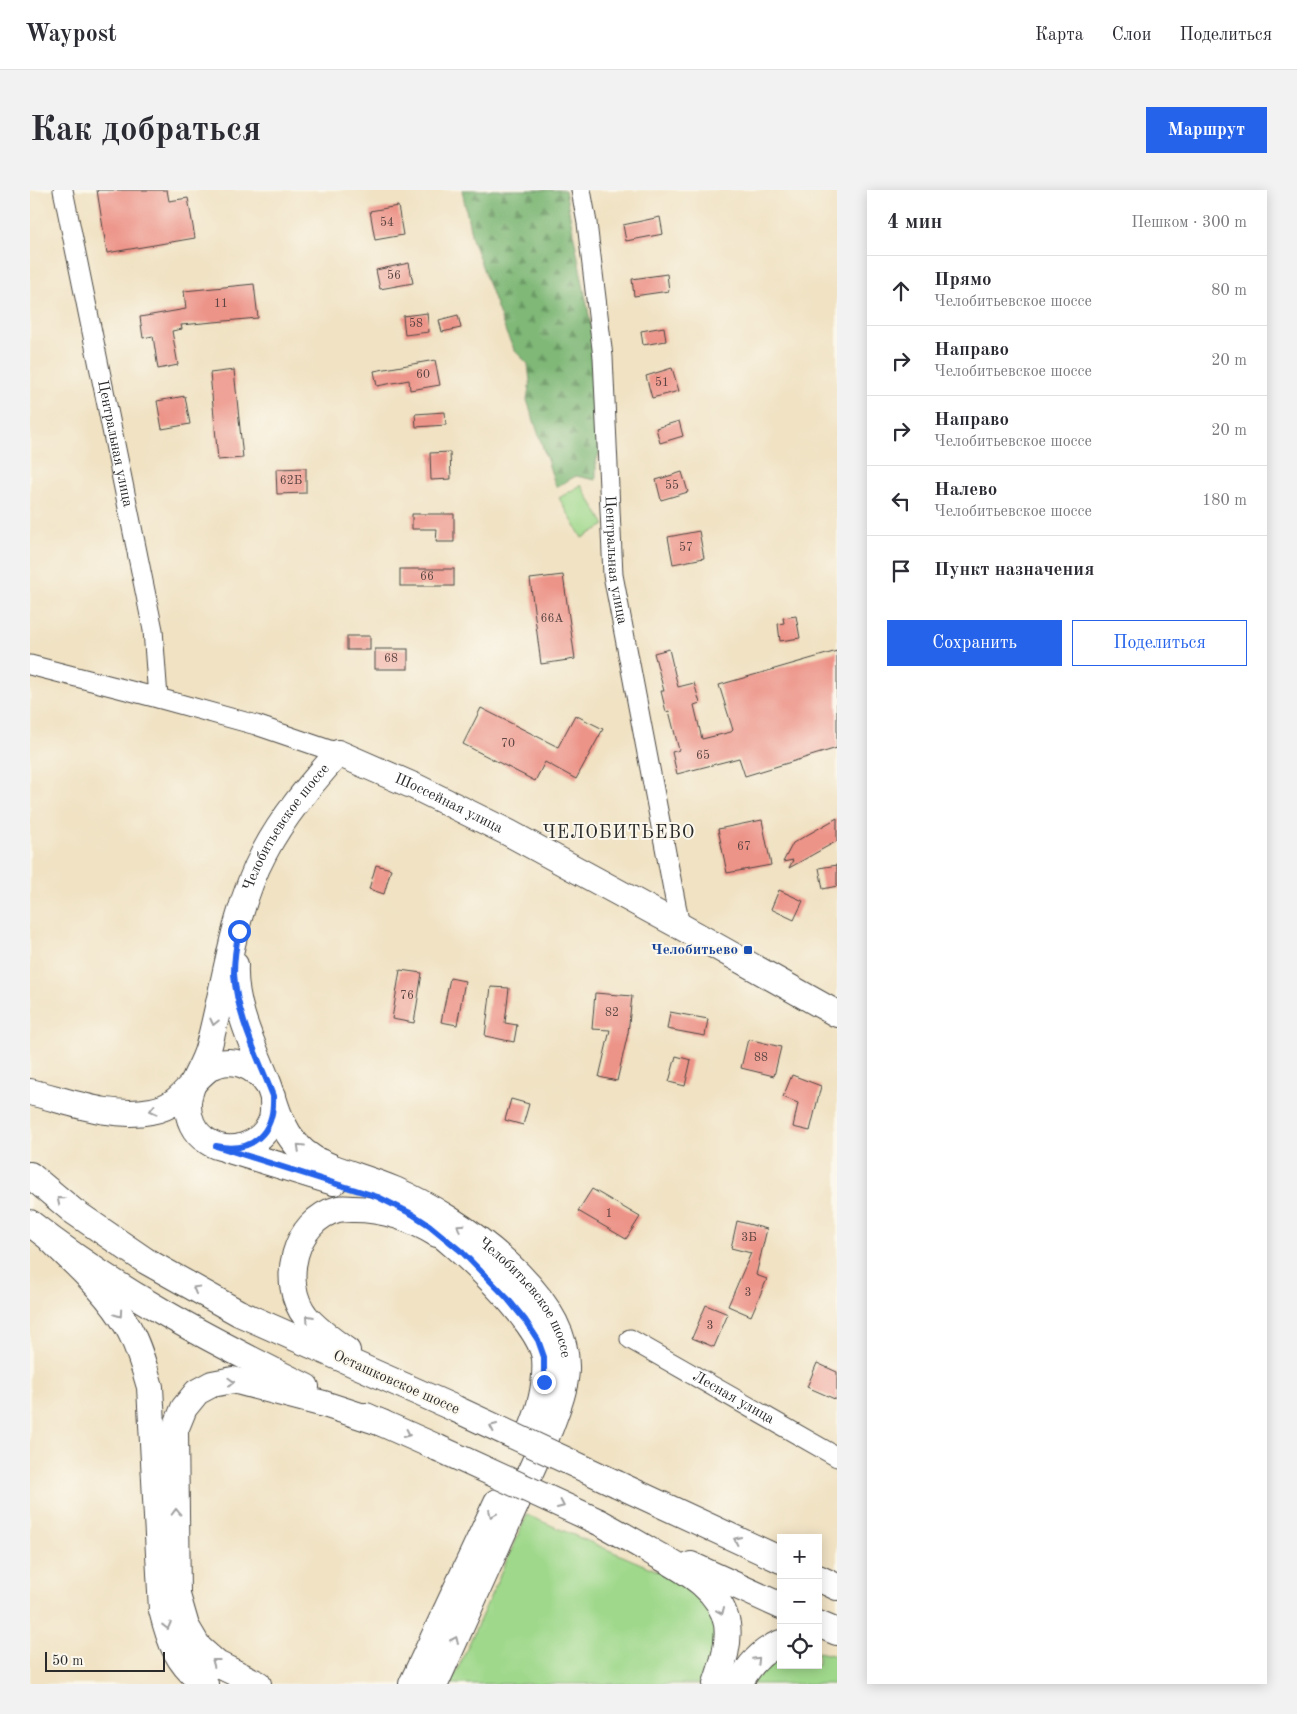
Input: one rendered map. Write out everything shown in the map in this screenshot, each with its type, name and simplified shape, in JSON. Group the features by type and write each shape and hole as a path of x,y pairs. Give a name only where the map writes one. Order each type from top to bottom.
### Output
{"street":[{"name":"Центральная улица","path":"63,190 153,630 158,698"},
{"name":"Центральная улица","path":"581,190 587,222 603,357 613,575 680,926"},
{"name":"Шоссейная улица","path":"30,665 256,725 338,753 473,814 680,926 837,1014"},
{"name":"Челобитьевское шоссе","path":"338,753 297,802 273,837 256,870 243,907 207,1050 193,1084 188,1103 189,1115 192,1126 198,1134 216,1146 378,1197 412,1214 429,1225 462,1252 507,1298 538,1340 544,1357 544,1382 540,1408 418,1683"},
{"name":"Челобитьевское шоссе","path":"243,907 235,955 236,989 244,1022 282,1122 296,1144 314,1159 426,1205 490,1248 520,1275 540,1300 554,1322 563,1345 566,1370 564,1386 550,1428 418,1683"},
{"name":"Челобитьевское шоссе","path":"193,1084 210,1068 221,1064 234,1063 252,1068 262,1076 271,1090 274,1109 266,1131 257,1140 238,1148 227,1149 216,1146"},
{"path":"30,1092 104,1111 131,1114 152,1111 168,1106 182,1096 193,1084"},
{"name":"Осташковское шоссе","path":"30,1175 73,1211 146,1261 239,1312 456,1409 777,1558"},
{"path":"405,1387 332,1341 306,1316 296,1299 292,1276 295,1254 305,1232 321,1217 339,1209 366,1209 408,1218 442,1237 462,1252"},
{"path":"30,1223 51,1240 126,1292 221,1345 382,1423 777,1604"},
{"path":"51,1240 80,1268 111,1303 129,1329 141,1356 150,1387 162,1610 170,1639 183,1664 205,1684"},
{"name":"Лесная улица","path":"630,1339 837,1457"},
{"path":"258,1684 217,1664 199,1648 186,1626 177,1595 174,1430 184,1408 196,1392 212,1384 233,1380 324,1404 382,1423"},
{"path":"599,1522 689,1573 706,1587 719,1605 727,1624 727,1643 716,1684"},
{"path":"820,1579 837,1586"},
{"path":"822,1626 837,1632"},
{"path":"822,1642 837,1646"},
{"path":"739,1684 759,1656 777,1645"}],"green space":[{"path":"462,190 565,190 590,320 602,445 596,462 596,480 576,476 556,487 527,400 530,381 528,364 515,351 507,335 472,239"},
{"path":"581,485 605,525 582,538 559,498"},
{"path":"527,1515 681,1581 708,1609 718,1637 707,1684 451,1684"},
{"path":"822,1653 837,1656 837,1684 749,1684 777,1658 777,1669 822,1669"}],"building":[{"path":"97,190 167,190 169,201 188,198 195,238 107,253"},
{"path":"398,206 403,235 375,240 370,211"},
{"path":"660,217 663,234 626,241 623,225"},
{"path":"409,263 413,283 380,289 376,270"},
{"path":"667,274 669,291 634,296 632,279"},
{"path":"254,284 258,318 181,325 182,329 172,331 178,365 158,369 153,336 143,338 140,317 186,309 184,291"},
{"path":"427,313 429,332 405,335 403,316"},
{"path":"458,315 461,328 442,332 439,320"},
{"path":"664,327 666,341 643,345 641,331"},
{"path":"435,360 440,385 410,390 409,380 377,386 374,371"},
{"path":"672,368 679,391 652,398 646,376"},
{"path":"234,370 243,458 218,460 210,373"},
{"path":"185,396 190,424 162,429 157,401"},
{"path":"445,412 446,425 416,427 415,414"},
{"path":"679,421 683,436 660,443 656,428"},
{"path":"450,452 451,479 431,480 430,453"},
{"path":"306,468 306,493 277,494 276,469"},
{"path":"682,472 688,492 661,500 656,480"},
{"path":"412,514 454,514 454,542 436,542 437,529 412,529"},
{"path":"699,531 704,558 673,564 668,537"},
{"path":"400,569 454,569 454,586 400,586"},
{"path":"563,575 575,659 541,664 530,579"},
{"path":"796,616 800,638 780,641 778,624 784,623 783,618"},
{"path":"347,636 370,636 370,650 347,650"},
{"path":"375,649 408,649 408,669 375,669"},
{"path":"669,649 678,687 694,683 700,703 694,705 702,739 733,730 719,685 837,651 837,748 745,776 739,758 677,774 672,752 679,750 669,711 666,712 661,691 664,691 654,653"},
{"path":"481,708 558,747 575,715 603,729 576,779 545,762 535,781 463,744"},
{"path":"837,818 837,841 789,868 793,860 783,862 793,843"},
{"path":"762,820 771,865 727,873 718,829"},
{"path":"376,865 391,869 384,894 369,889"},
{"path":"837,865 837,886 823,889 819,868"},
{"path":"779,890 803,901 794,920 771,909"},
{"path":"400,970 422,973 414,1023 392,1019"},
{"path":"450,978 465,981 457,1025 441,1022"},
{"path":"491,987 509,988 505,1023 517,1025 514,1042 485,1036"},
{"path":"595,993 632,996 628,1033 617,1081 599,1077 610,1030 592,1029"},
{"path":"670,1012 708,1019 705,1036 667,1029"},
{"path":"748,1039 781,1047 774,1076 741,1068"},
{"path":"676,1056 691,1060 685,1086 669,1082"},
{"path":"792,1075 821,1086 810,1131 793,1127 798,1103 783,1097"},
{"path":"511,1099 529,1104 523,1125 505,1120"},
{"path":"592,1189 640,1217 626,1239 578,1211"},
{"path":"737,1221 767,1229 756,1275 767,1279 751,1316 728,1306 751,1253 731,1248"},
{"path":"706,1305 728,1314 714,1347 692,1338"},
{"path":"817,1363 837,1372 837,1400 807,1387"}],"place":[{"name":"Челобитьево","path":"748,950"}],"district":[{"name":"ЧЕЛОБИТЬЕВО","path":"619,833"}],"route":[{"path":"239,931 234,972 239,1005 273,1096 274,1109 266,1131 257,1140 238,1148 227,1149 216,1146 378,1197 429,1225 462,1252 507,1298 525,1320 538,1340 544,1357 544,1382"}]}
